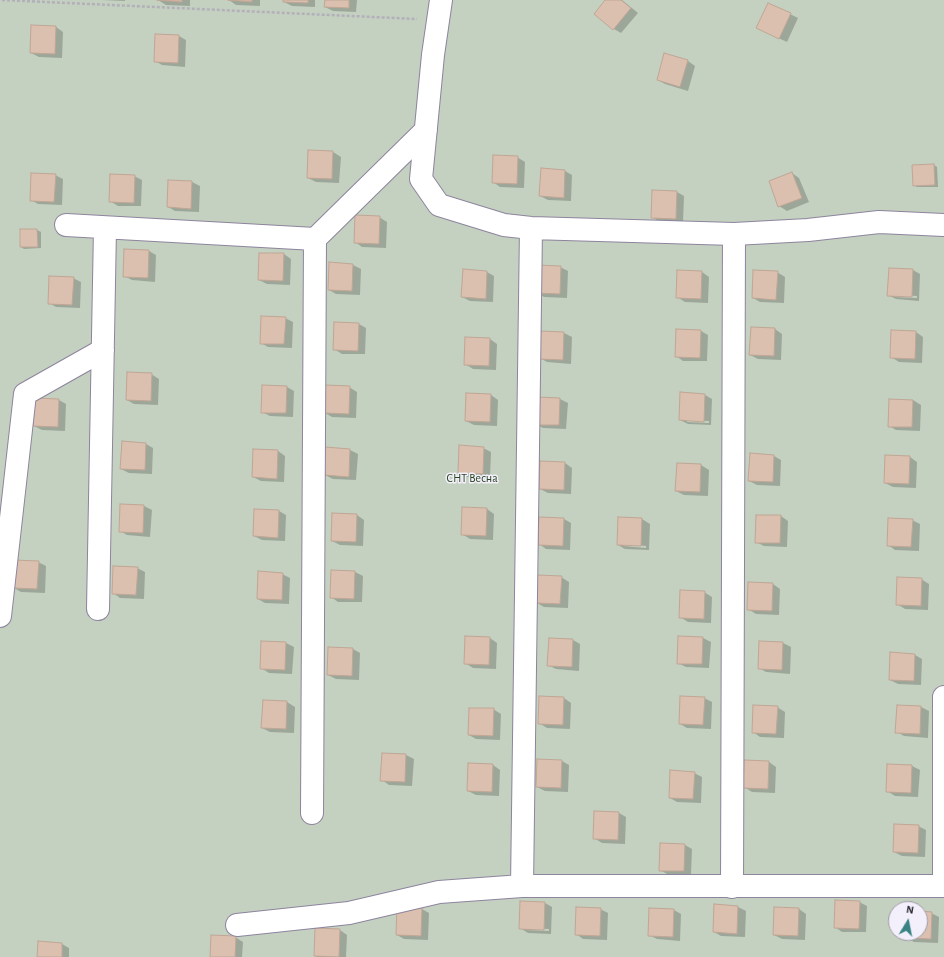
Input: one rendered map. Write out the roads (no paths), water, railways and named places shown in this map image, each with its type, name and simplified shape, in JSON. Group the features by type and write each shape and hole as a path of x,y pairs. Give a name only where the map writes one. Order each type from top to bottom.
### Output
{"street":[{"path":"439,10 421,179 439,205 504,225 531,228 734,234 808,230 879,222 944,225"},
{"path":"312,812 315,239 426,130"},
{"path":"66,226 315,239"},
{"path":"98,610 106,228"},
{"path":"522,886 531,228"},
{"path":"732,886 734,234"},
{"path":"0,616 25,394 103,350"},
{"path":"237,925 349,913 439,892 522,886 944,886 944,697"}],"park label":[{"name":"СНТ Весна","path":"472,478"}]}
